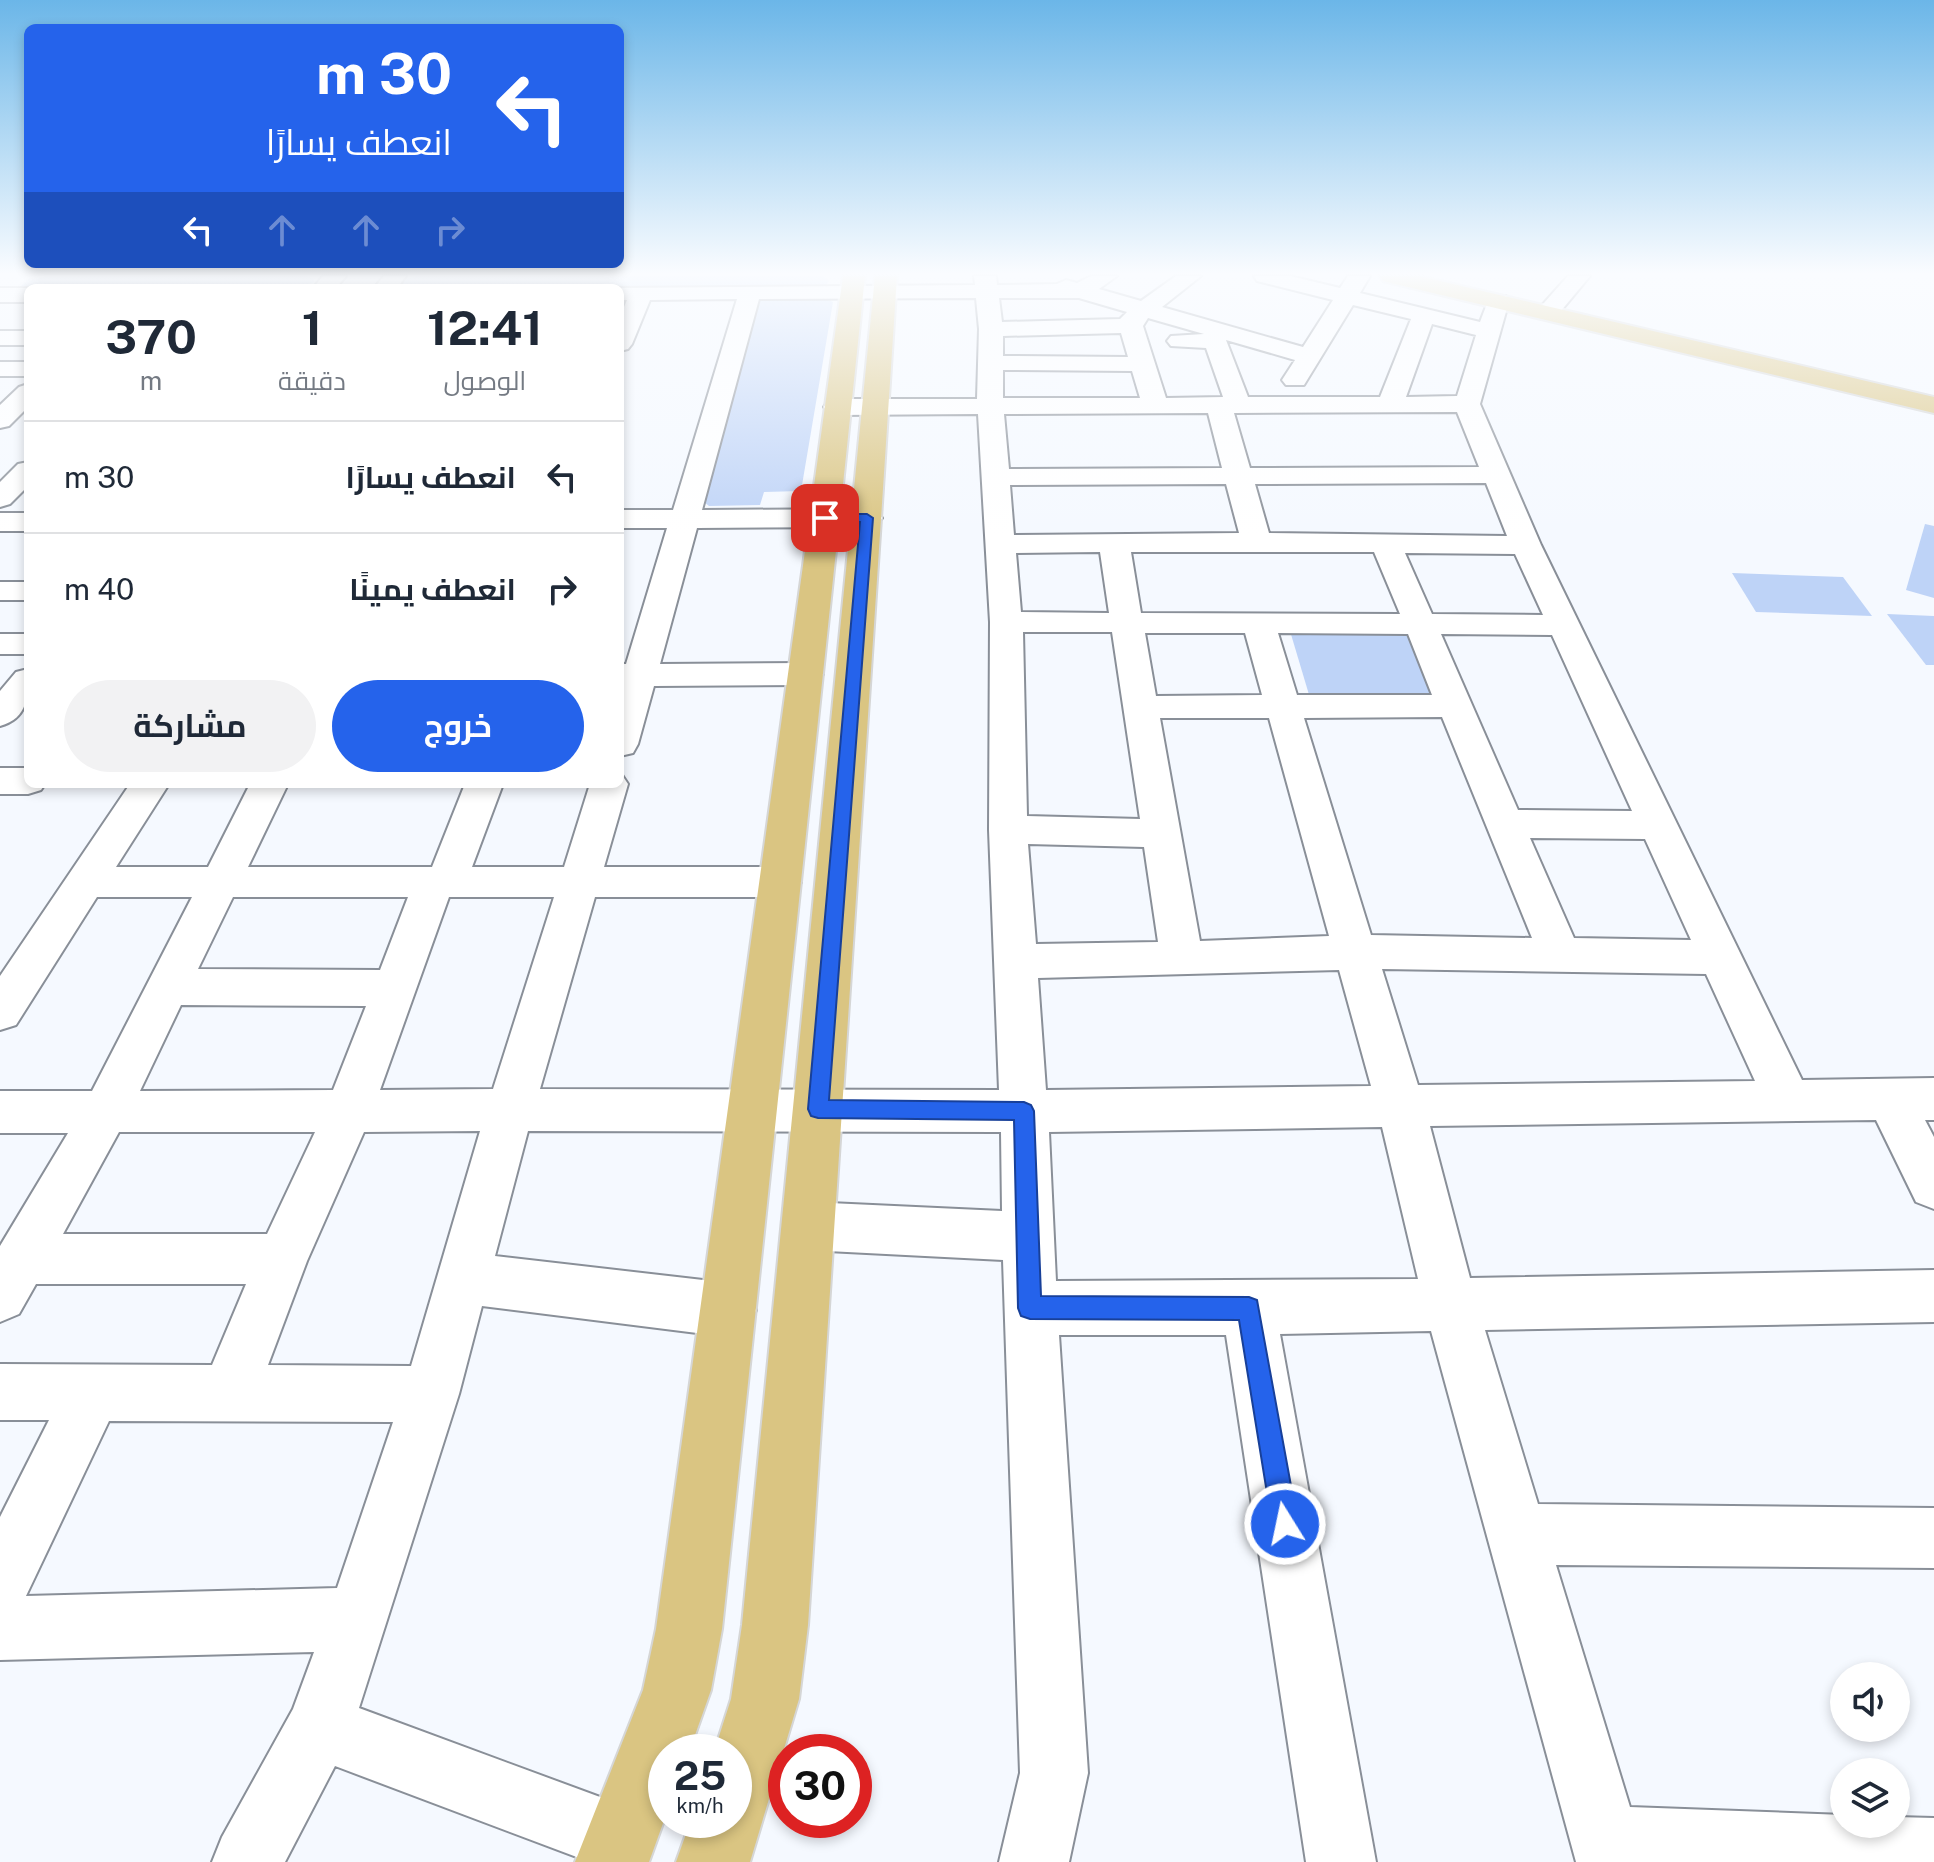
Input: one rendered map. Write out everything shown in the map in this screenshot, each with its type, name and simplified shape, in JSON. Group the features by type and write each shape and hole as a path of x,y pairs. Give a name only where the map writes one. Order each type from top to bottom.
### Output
{"main road":[{"path":"752,1741 765,1699 775,1625 818,1109 846,518 861,363"},
{"path":"1770,363 1934,405"},
{"path":"1798,363 1934,394"},
{"path":"616,1850 677,1690 683,1660 806,674 846,518"},
{"path":"713,1862 721,1838"}],"street":[{"path":"624,716 630,675 684,519 729,363"},
{"path":"856,407 929,363"},
{"path":"995,363 996,477 1006,622 1008,830 1054,1773 1034,1862"},
{"path":"1073,363 1155,405 1467,404"},
{"path":"1145,363 1155,405"},
{"path":"1223,363 1239,475 1256,542"},
{"path":"1280,403 1307,363"},
{"path":"1390,404 1406,363"},
{"path":"1481,363 1467,404 1495,475 1788,1101"},
{"path":"0,369 24,369"},
{"path":"0,423 24,396"},
{"path":"0,423 24,425"},
{"path":"0,470 24,470"},
{"path":"0,498 24,474"},
{"path":"996,477 1495,475"},
{"path":"624,519 846,518"},
{"path":"0,522 24,522"},
{"path":"1000,544 1385,542 1526,545"},
{"path":"1385,542 1560,954"},
{"path":"1114,544 1182,959"},
{"path":"0,591 24,591"},
{"path":"1006,622 1563,625"},
{"path":"1258,622 1280,706 1400,1104 1451,1305 1608,1852 1934,1853"},
{"path":"0,644 24,644"},
{"path":"630,675 806,674"},
{"path":"1141,707 1454,706"},
{"path":"0,781 24,781"},
{"path":"0,1012 16,964 86,882 147,788"},
{"path":"11,1278 106,1111 267,788"},
{"path":"229,1393 282,1259 349,1111 394,988 482,788"},
{"path":"247,1862 320,1727 358,1619 431,1394 510,1111 608,788"},
{"path":"1505,824 1658,825"},
{"path":"1008,830 1161,833"},
{"path":"86,882 781,882"},
{"path":"1014,961 1182,959 1356,952 1721,957"},
{"path":"168,987 394,988"},
{"path":"0,1112 1024,1111 1912,1099 1934,1186"},
{"path":"808,1226 1028,1237"},
{"path":"11,1278 282,1259"},
{"path":"463,1278 729,1310"},
{"path":"1030,1308 1249,1308 1934,1296"},
{"path":"1249,1308 1341,1862"},
{"path":"0,1392 431,1394"},
{"path":"0,1582 93,1392"},
{"path":"1517,1534 1934,1538"},
{"path":"0,1628 358,1619"},
{"path":"320,1727 616,1850"}],"shaded area":[{"path":"741,363 823,363 801,491 764,492 760,505 709,506 704,502"},
{"path":"1925,524 1934,526 1934,598 1906,590"},
{"path":"1732,573 1843,577 1872,616 1756,612"},
{"path":"1887,614 1934,616 1934,665 1926,665"},
{"path":"1290,631 1409,631 1436,699 1310,698"}],"route":[{"path":"825,518 867,518 818,1109 1024,1111 1030,1308 1249,1308 1285,1524"}]}
